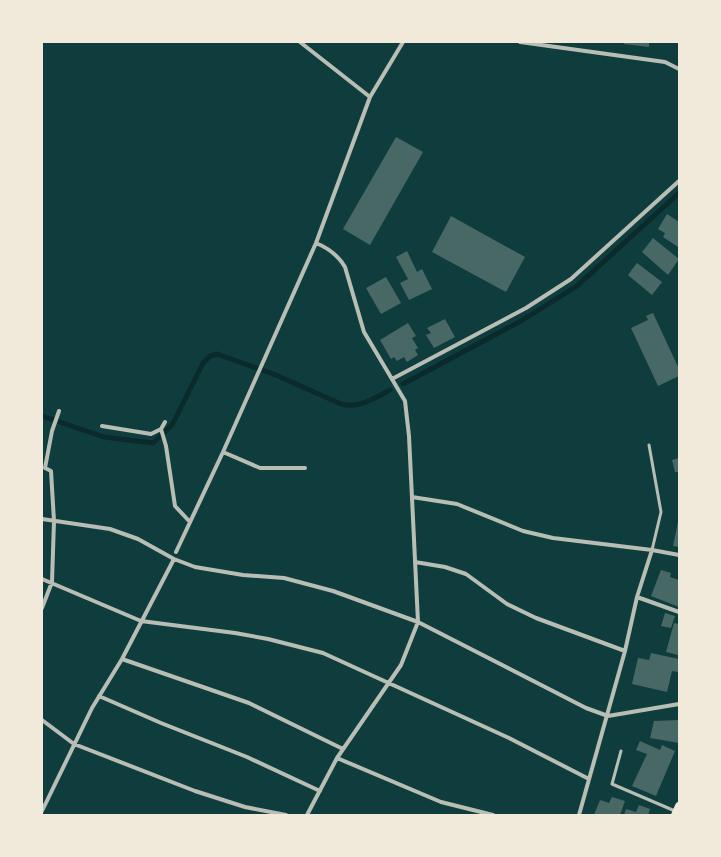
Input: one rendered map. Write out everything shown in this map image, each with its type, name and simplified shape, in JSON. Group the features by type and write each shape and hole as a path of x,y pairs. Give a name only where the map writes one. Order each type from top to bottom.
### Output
{"street":[{"path":"300,42 370,97"},
{"path":"176,552 223,452 316,243 370,97 403,42"},
{"path":"520,42 665,62 679,69"},
{"path":"392,379 526,308 571,279 679,181"},
{"path":"307,815 343,749 401,665 418,622 409,436 405,401 364,332 345,267 341,259 327,248 316,243"},
{"path":"42,608 52,582 54,521 50,471 45,468 52,431 59,411"},
{"path":"102,426 151,434 161,429 165,422"},
{"path":"161,429 166,446 175,506 190,522"},
{"path":"223,452 260,468 305,468"},
{"path":"412,497 457,504 523,532 553,538 652,550 679,555"},
{"path":"42,519 110,529 138,539 174,559 195,567 243,575 284,578 333,591 418,622 586,708 608,716 679,704"},
{"path":"579,815 608,716 637,597 652,550"},
{"path":"42,811 99,696 122,659 174,559"},
{"path":"414,562 445,567 466,574 507,604 536,618 625,651"},
{"path":"42,579 141,621 268,639 323,653 509,738 589,779"},
{"path":"637,597 679,612"},
{"path":"122,659 250,703 343,749"},
{"path":"99,696 161,724 248,757 320,791"},
{"path":"42,720 74,744 195,791 245,807 286,815"},
{"path":"338,758 441,802 493,815"}],"lane":[{"path":"649,445 661,512 652,550"},
{"path":"621,751 612,784 677,811"}],"building":[{"path":"624,42 649,42 649,47 624,44"},
{"path":"396,137 423,152 370,245 343,229"},
{"path":"667,214 679,222 678,247 663,237 665,233 658,229"},
{"path":"451,216 525,257 506,292 432,252"},
{"path":"653,238 679,259 668,275 642,252"},
{"path":"407,251 417,272 422,269 432,289 409,300 400,283 408,279 396,257"},
{"path":"637,263 662,282 652,295 628,275"},
{"path":"386,277 401,303 381,314 366,288"},
{"path":"653,313 679,369 679,376 658,386 631,328 648,320 646,316"},
{"path":"445,319 455,337 434,348 426,335 431,333 427,328"},
{"path":"408,323 416,336 412,338 418,348 415,350 418,355 407,362 404,357 397,361 394,357 391,359 380,340"},
{"path":"679,458 679,472 675,472 672,460"},
{"path":"679,522 679,547 673,546"},
{"path":"661,570 671,573 670,577 679,580 679,607 651,596"},
{"path":"665,613 675,616 671,628 661,626"},
{"path":"674,623 679,624 678,655 666,652"},
{"path":"651,653 679,659 678,672 672,671 667,692 632,684 638,658 649,660"},
{"path":"679,720 679,743 650,738 654,721"},
{"path":"640,741 660,750 662,745 675,751 656,796 632,786 647,754 636,750"},
{"path":"612,797 625,801 620,815 594,815 600,800 609,803"},
{"path":"639,805 650,809 648,815 624,815 626,809 636,812"}],"waterway":[{"path":"403,384 521,321 577,286 679,193"},
{"path":"42,416 104,437 153,443 172,425 203,363 210,356 217,354 276,375 341,404 360,404 390,390"}]}
